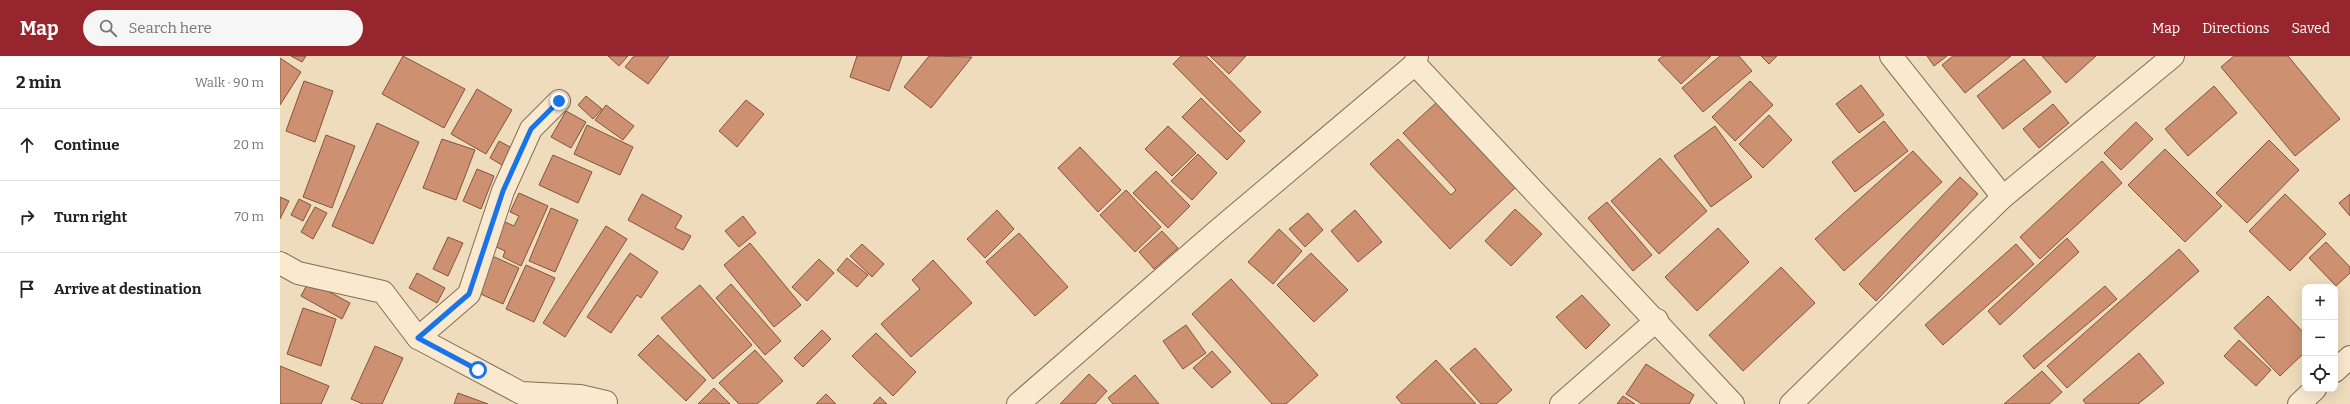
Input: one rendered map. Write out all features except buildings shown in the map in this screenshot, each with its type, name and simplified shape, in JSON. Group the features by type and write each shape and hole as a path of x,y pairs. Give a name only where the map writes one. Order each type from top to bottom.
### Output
{"street":[{"path":"1891,56 2003,198"},
{"path":"1791,404 2003,198 2173,56"},
{"path":"1018,404 1416,60 1733,404"},
{"path":"418,338 469,294 503,191 531,129 559,101"},
{"path":"280,263 298,273 383,292 418,338 521,393 580,396 606,402"},
{"path":"1561,404 1656,320"},
{"path":"2338,368 2350,357"},
{"path":"2299,404 2312,392"}],"route":[{"path":"478,370 418,338 469,294 503,191 531,129 559,101"}]}
